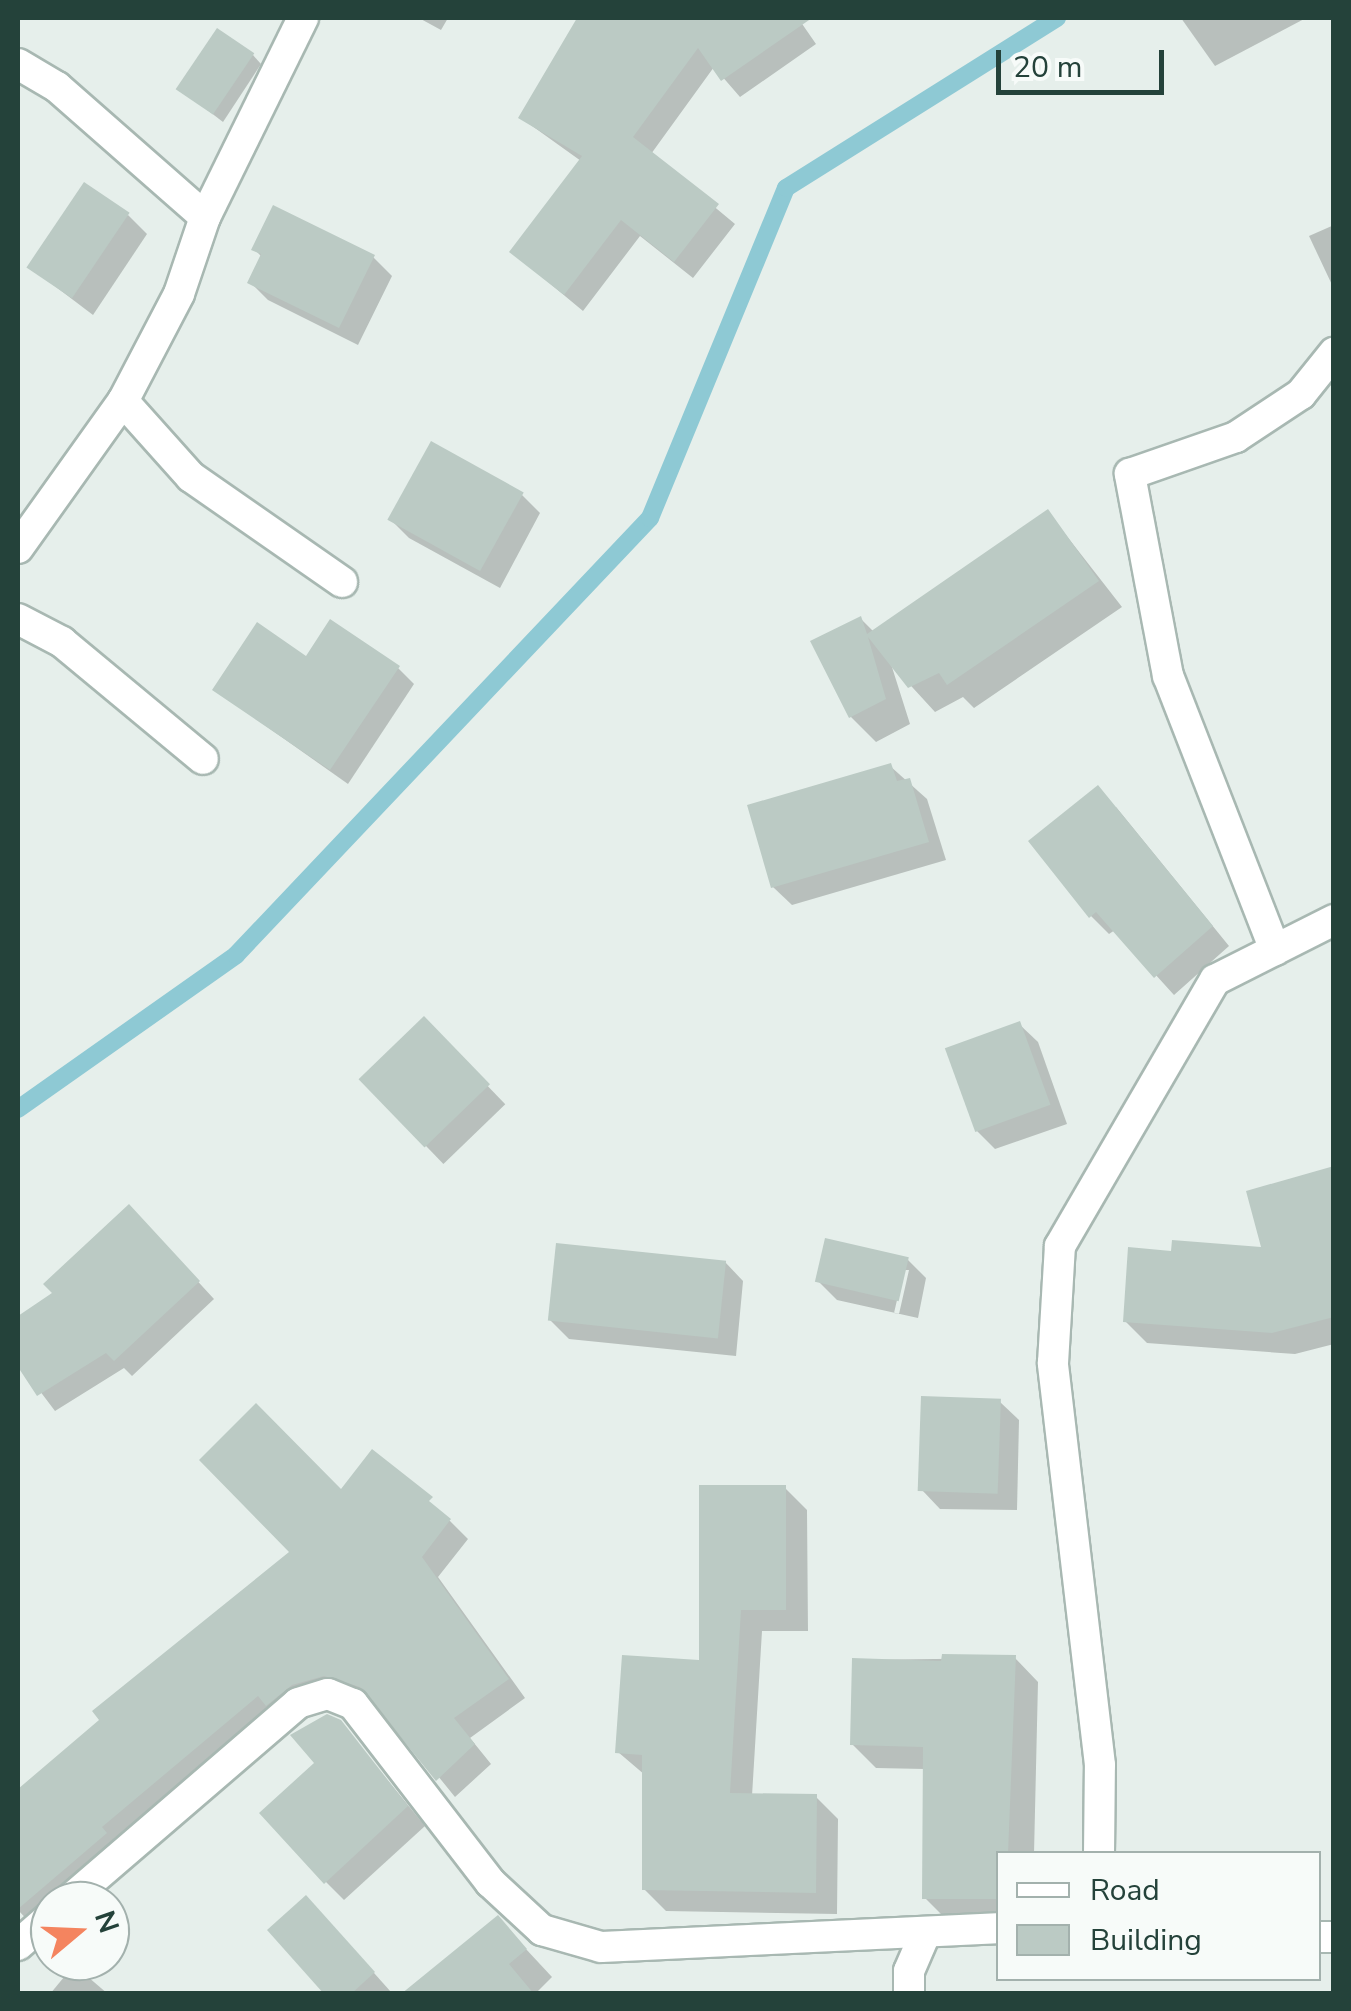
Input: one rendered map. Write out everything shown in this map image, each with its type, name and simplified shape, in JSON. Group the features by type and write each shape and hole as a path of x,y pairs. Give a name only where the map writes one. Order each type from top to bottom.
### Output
{"street":[{"path":"18,548 123,401 178,294 205,217 303,18"},
{"path":"18,64 57,87 205,217"},
{"path":"1275,950 1168,676 1130,474 1236,438 1301,394 1334,353"},
{"path":"123,401 192,477 342,582"},
{"path":"18,620 62,642 203,759"},
{"path":"1099,1851 1100,1766 1053,1362 1060,1246 1216,980 1334,920"},
{"path":"91,1881 298,1703 328,1694 362,1714 490,1882 542,1930 602,1947 996,1928"},
{"path":"909,1994 909,1971 925,1934"}],"building":[{"path":"577,18 812,18 721,81 698,48 633,137 719,204 674,262 621,220 564,295 509,252 582,156 518,118"},
{"path":"217,28 254,53 213,115 176,89"},
{"path":"84,182 130,213 72,298 26,267"},
{"path":"273,205 375,255 339,328 247,283 261,254 251,250"},
{"path":"431,441 524,492 480,571 387,520"},
{"path":"1048,509 1099,581 947,685 939,673 908,688 868,637 886,699 849,718 810,641 861,616 867,634"},
{"path":"330,619 400,666 330,770 212,690 257,622 306,656"},
{"path":"891,763 897,781 910,778 929,842 771,888 747,805"},
{"path":"1098,785 1213,926 1154,978 1096,912 1089,918 1028,841"},
{"path":"424,1016 490,1084 425,1148 359,1079"},
{"path":"1020,1021 1050,1105 975,1132 945,1048"},
{"path":"1334,1166 1334,1317 1272,1333 1123,1322 1128,1247 1171,1251 1172,1240 1261,1247 1246,1191"},
{"path":"129,1204 200,1281 114,1361 106,1353 37,1396 18,1367 18,1316 52,1293 43,1284"},
{"path":"825,1238 909,1257 899,1301 815,1282"},
{"path":"556,1243 726,1261 718,1338 548,1321"},
{"path":"921,1396 1001,1399 998,1494 918,1491"},
{"path":"256,1403 341,1489 372,1449 433,1497 429,1501 451,1519 422,1557 509,1679 454,1718 475,1744 436,1781 360,1687 324,1676 292,1685 266,1706 258,1696 102,1827 107,1833 51,1881 30,1881 30,1899 18,1909 18,1789 99,1720 92,1711 289,1552 199,1460"},
{"path":"699,1485 786,1485 786,1610 741,1610 730,1793 817,1794 816,1893 642,1890 642,1755 615,1753 622,1655 699,1660"},
{"path":"942,1654 1016,1655 1008,1851 996,1851 996,1899 922,1899 923,1747 850,1745 852,1658 941,1661"},
{"path":"327,1714 341,1720 408,1806 324,1884 259,1813 314,1763 290,1735"},
{"path":"306,1895 375,1972 351,1994 324,1994 267,1930"},
{"path":"498,1915 527,1949 509,1964 534,1994 401,1994"}],"waterway":[{"path":"18,1109 236,955 650,518 786,188 1057,18"}]}
